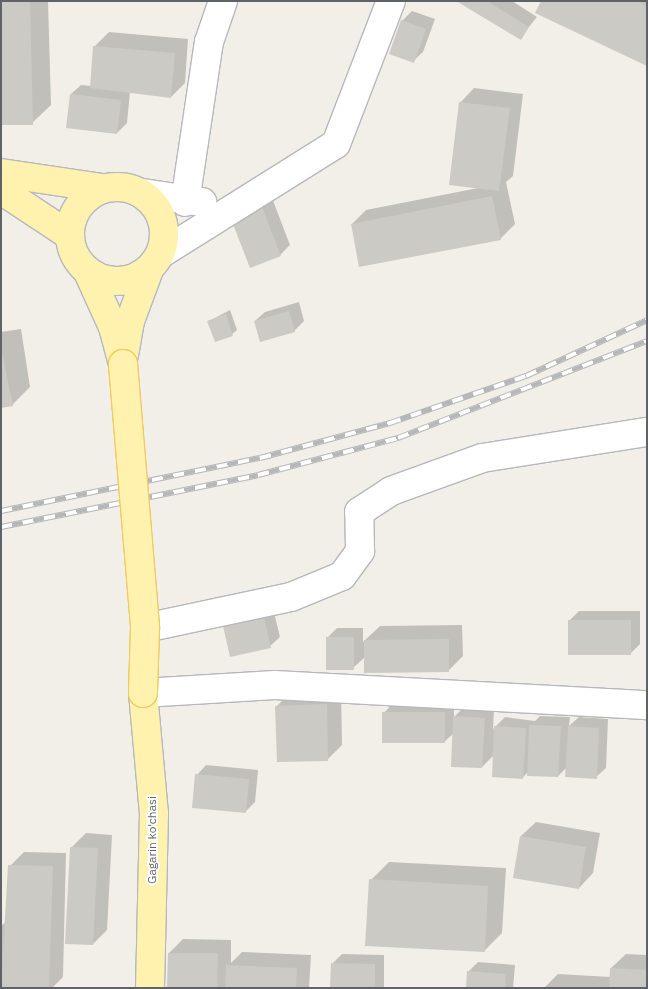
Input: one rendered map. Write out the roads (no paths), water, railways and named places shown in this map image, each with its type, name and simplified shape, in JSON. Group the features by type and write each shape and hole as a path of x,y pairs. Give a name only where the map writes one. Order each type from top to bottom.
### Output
{"main road":[{"path":"1,172 101,188 121,186 143,193 159,210 166,232 130,321 123,364"},
{"path":"101,188 84,199 73,215 69,235 74,256 88,272 114,327 123,364"},
{"path":"1,190 69,235"},
{"path":"88,272 108,281 130,280 155,261"},
{"name":"Gagarin ko'chasi","path":"123,364 145,628 143,693 154,812 150,988"}],"street":[{"path":"184,202 209,42 222,1"},
{"path":"155,261 241,202 336,144 391,1"},
{"path":"143,193 184,202 241,202"},
{"path":"145,628 255,607 342,576 360,550 359,512 391,491 482,458 647,432"},
{"path":"143,693 276,685 647,705"}],"railway":[{"path":"1,511 260,458 390,423 526,376 647,320"},
{"path":"1,527 258,475 398,438 647,341"}]}
